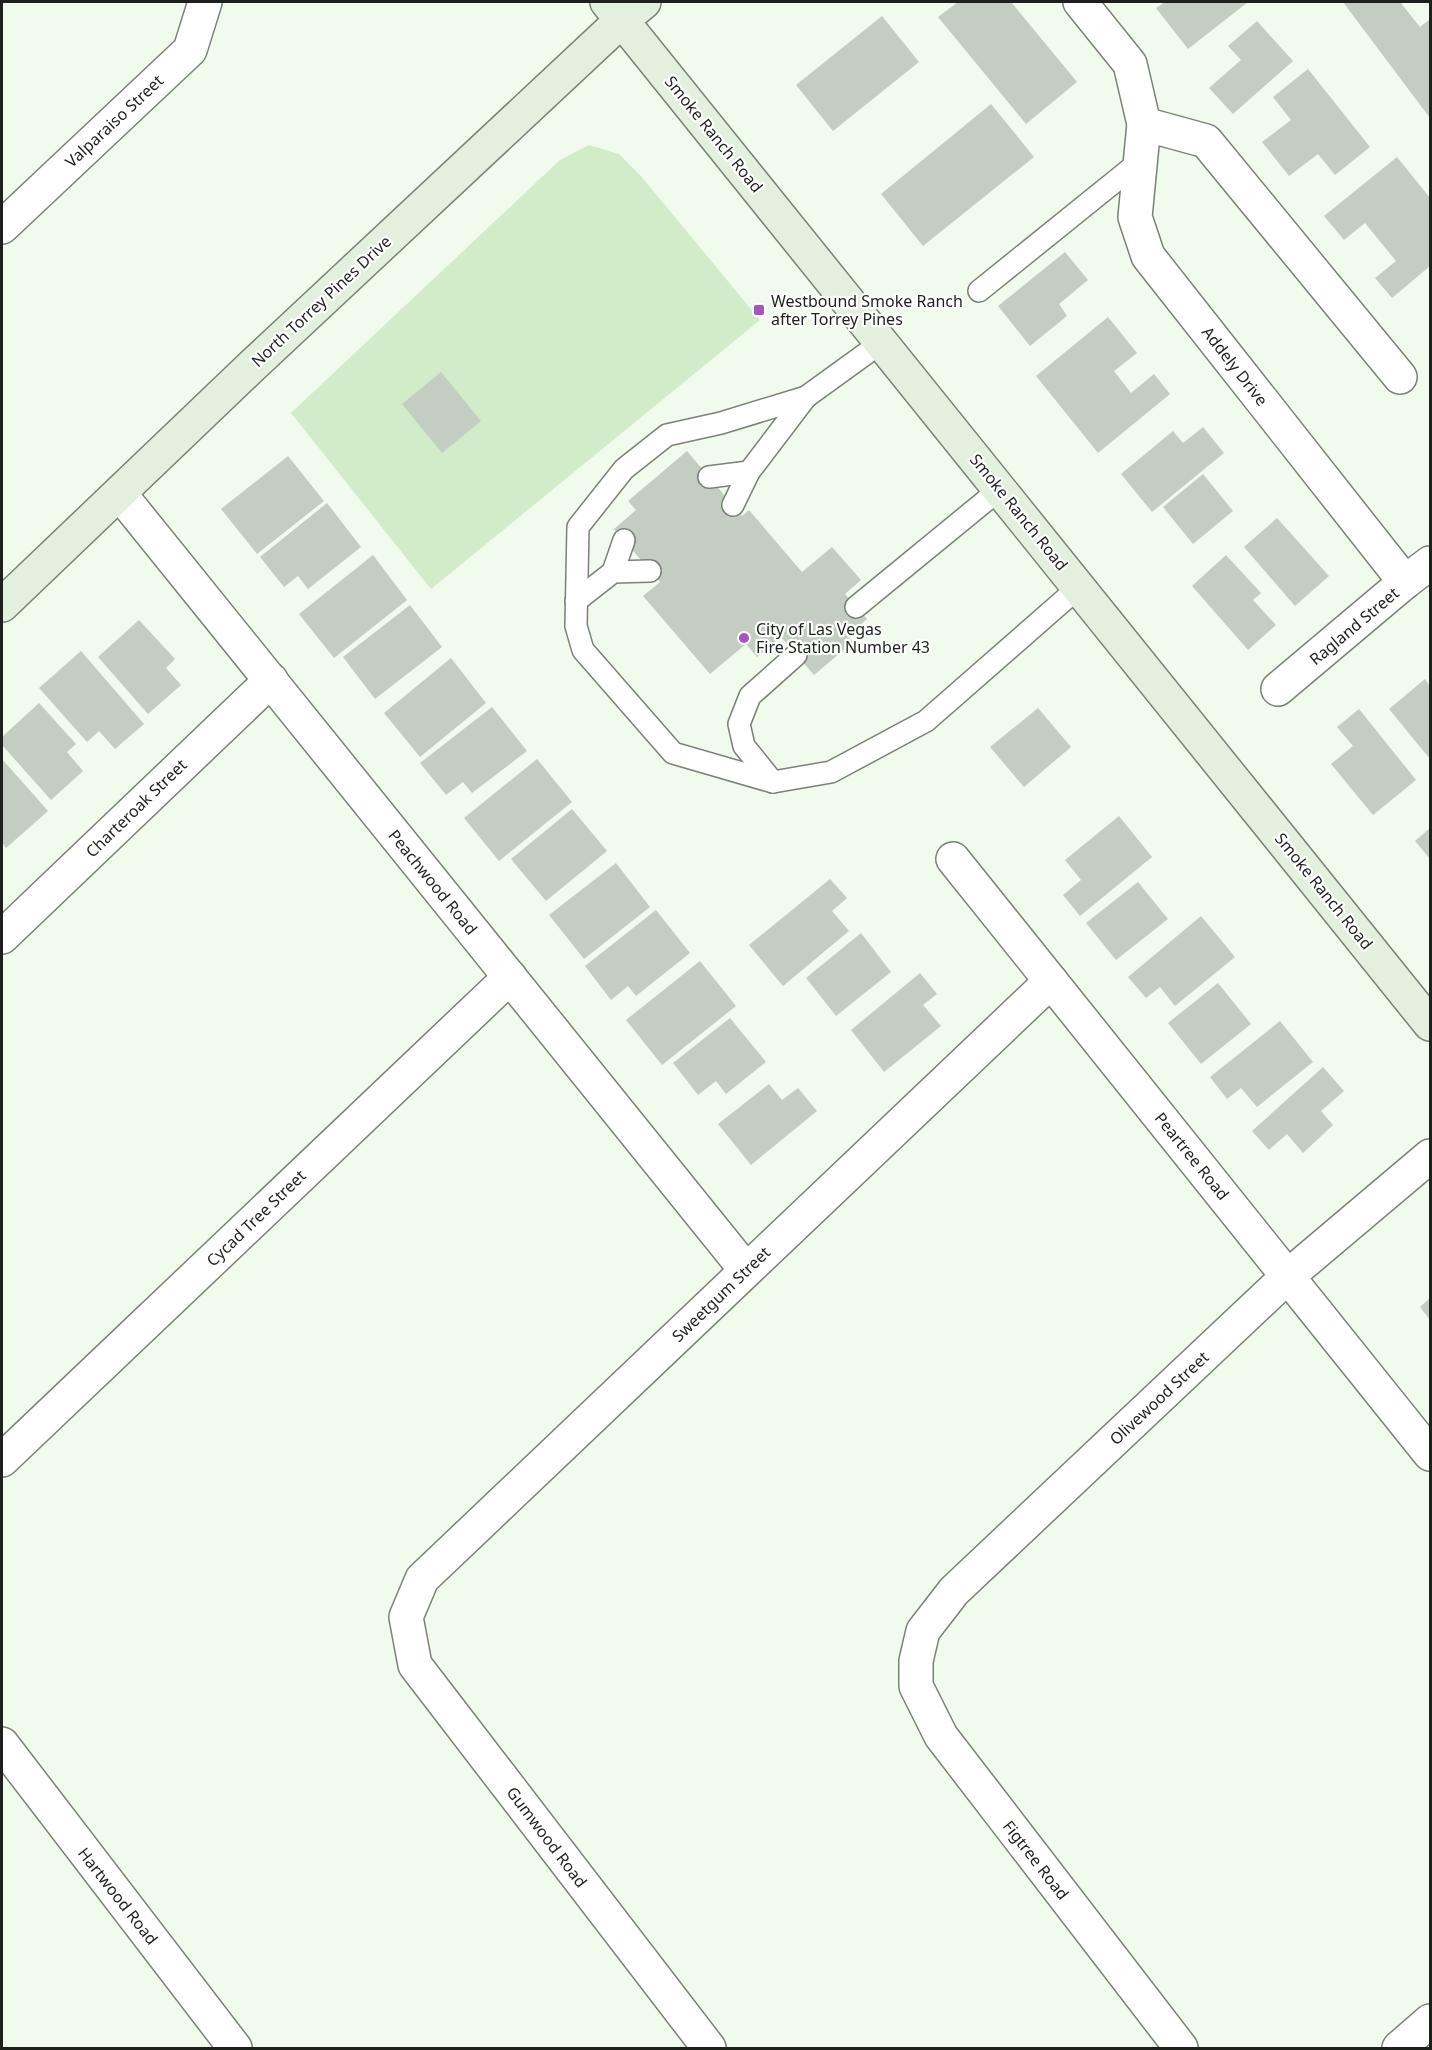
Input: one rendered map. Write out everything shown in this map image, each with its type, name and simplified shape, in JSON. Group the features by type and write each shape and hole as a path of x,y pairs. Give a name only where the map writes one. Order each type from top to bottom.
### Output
{"main road":[{"name":"Smoke Ranch Road","path":"624,8 882,342 1431,1024"},
{"name":"North Torrey Pines Drive","path":"2,605 624,8"}],"street":[{"name":"Valparaiso Street","path":"2,226 190,50 205,2"},
{"name":"Addely Drive","path":"1080,2 1130,64 1144,124 1134,217 1148,256 1418,573"},
{"path":"1144,124 1206,141 1400,377"},
{"name":"Peachwood Road","path":"120,494 746,1270"},
{"name":"Ragland Street","path":"1278,689 1418,573"},
{"name":"Charteroak Street","path":"2,937 271,680"},
{"name":"Peartree Road","path":"953,859 1431,1454"},
{"name":"Cycad Tree Street","path":"2,1460 510,977"},
{"name":"Sweetgum Street","path":"406,1617 422,1579 1051,981"},
{"name":"Olivewood Street","path":"916,1661 923,1631 954,1591 1288,1276 1431,1156"},
{"name":"Gumwood Road","path":"406,1617 415,1665 709,2049"},
{"name":"Figtree Road","path":"916,1661 916,1686 941,1736 1181,2049"},
{"name":"Hartwood Road","path":"2,1744 235,2049"},
{"path":"1399,2049 1431,2021"}],"lane":[{"path":"979,291 1139,162"},
{"path":"733,505 749,472 806,397 882,342"},
{"path":"806,397 721,423 667,435 624,469 578,527 576,626 583,650 673,753 773,782 831,772 926,721 1080,587"},
{"path":"709,477 749,472"},
{"path":"856,607 1000,489"},
{"path":"576,601 613,572 624,540"},
{"path":"613,572 650,571"},
{"path":"773,782 744,746 739,724 750,696 796,655"}],"green space":[{"path":"589,145 619,154 640,175 760,320 431,589 291,413 560,160"}],"building":[{"path":"958,2 1011,2 1077,82 1026,124 938,17"},
{"path":"1165,2 1248,2 1188,49 1156,8"},
{"path":"1343,2 1400,2 1420,27 1430,19 1430,118"},
{"path":"882,16 919,62 833,131 796,85"},
{"path":"1257,21 1293,61 1233,114 1209,88 1241,60 1228,46"},
{"path":"1308,69 1370,147 1335,175 1318,154 1289,176 1262,142 1291,120 1273,97"},
{"path":"991,104 1034,157 923,246 881,194"},
{"path":"1397,157 1430,198 1430,266 1392,298 1375,278 1396,261 1365,223 1344,240 1324,216"},
{"path":"1065,252 1088,280 1059,304 1067,316 1030,346 998,306"},
{"path":"1108,317 1137,353 1114,371 1131,393 1154,374 1170,394 1098,453 1036,376"},
{"path":"441,372 481,421 442,453 402,404"},
{"path":"1203,427 1224,453 1152,512 1121,474 1173,431 1183,443"},
{"path":"687,451 742,516 749,510 802,572 832,547 861,580 845,594 867,619 847,636 853,642 814,675 781,637 757,657 746,644 710,674 643,596 660,582 614,529 636,510 628,501"},
{"path":"288,456 324,501 257,554 221,509"},
{"path":"1203,474 1233,511 1193,544 1163,507"},
{"path":"327,503 361,547 308,589 298,576 284,587 260,557"},
{"path":"1277,518 1329,576 1295,606 1244,547"},
{"path":"373,555 407,600 334,658 299,614"},
{"path":"1226,555 1261,593 1253,600 1276,625 1248,650 1192,586"},
{"path":"410,605 442,647 375,699 343,657"},
{"path":"139,620 175,659 166,668 181,685 148,714 98,657"},
{"path":"81,651 144,724 115,749 99,731 87,742 39,688"},
{"path":"451,658 486,703 420,757 384,713"},
{"path":"1425,679 1430,686 1430,759 1389,709"},
{"path":"39,703 76,744 67,752 83,771 51,800 2,745 2,737"},
{"path":"492,707 527,751 472,793 463,782 446,795 420,763"},
{"path":"1038,708 1071,747 1024,787 990,747"},
{"path":"1359,709 1416,780 1373,815 1331,764 1353,746 1337,727"},
{"path":"2,759 48,811 6,848 2,842"},
{"path":"537,759 572,802 499,861 464,818"},
{"path":"572,809 607,851 546,901 511,859"},
{"path":"1119,816 1152,857 1080,916 1063,895 1081,880 1065,860"},
{"path":"1430,828 1430,859 1415,841"},
{"path":"616,863 650,907 584,959 549,915"},
{"path":"830,879 847,898 832,911 849,931 783,986 749,945"},
{"path":"1138,882 1168,919 1116,960 1086,923"},
{"path":"656,910 690,953 636,996 628,986 611,1000 585,966"},
{"path":"1201,916 1235,957 1175,1006 1160,987 1146,998 1128,977"},
{"path":"861,933 891,972 836,1016 806,978"},
{"path":"700,961 736,1006 662,1065 626,1020"},
{"path":"920,973 937,994 923,1005 941,1026 884,1072 851,1030"},
{"path":"1218,983 1251,1024 1201,1064 1168,1023"},
{"path":"730,1018 766,1062 726,1094 716,1081 698,1095 673,1063"},
{"path":"1280,1021 1313,1062 1257,1107 1241,1088 1227,1099 1210,1077"},
{"path":"1323,1067 1344,1091 1321,1111 1333,1125 1303,1153 1287,1134 1269,1150 1252,1131"},
{"path":"769,1084 782,1100 798,1088 817,1111 751,1165 718,1124"},
{"path":"1430,1298 1430,1320 1420,1307"}],"place":[{"name":"Westbound Smoke Ranch after Torrey Pines","path":"759,310"},
{"name":"City of Las Vegas Fire Station Number 43","path":"744,638"}]}
